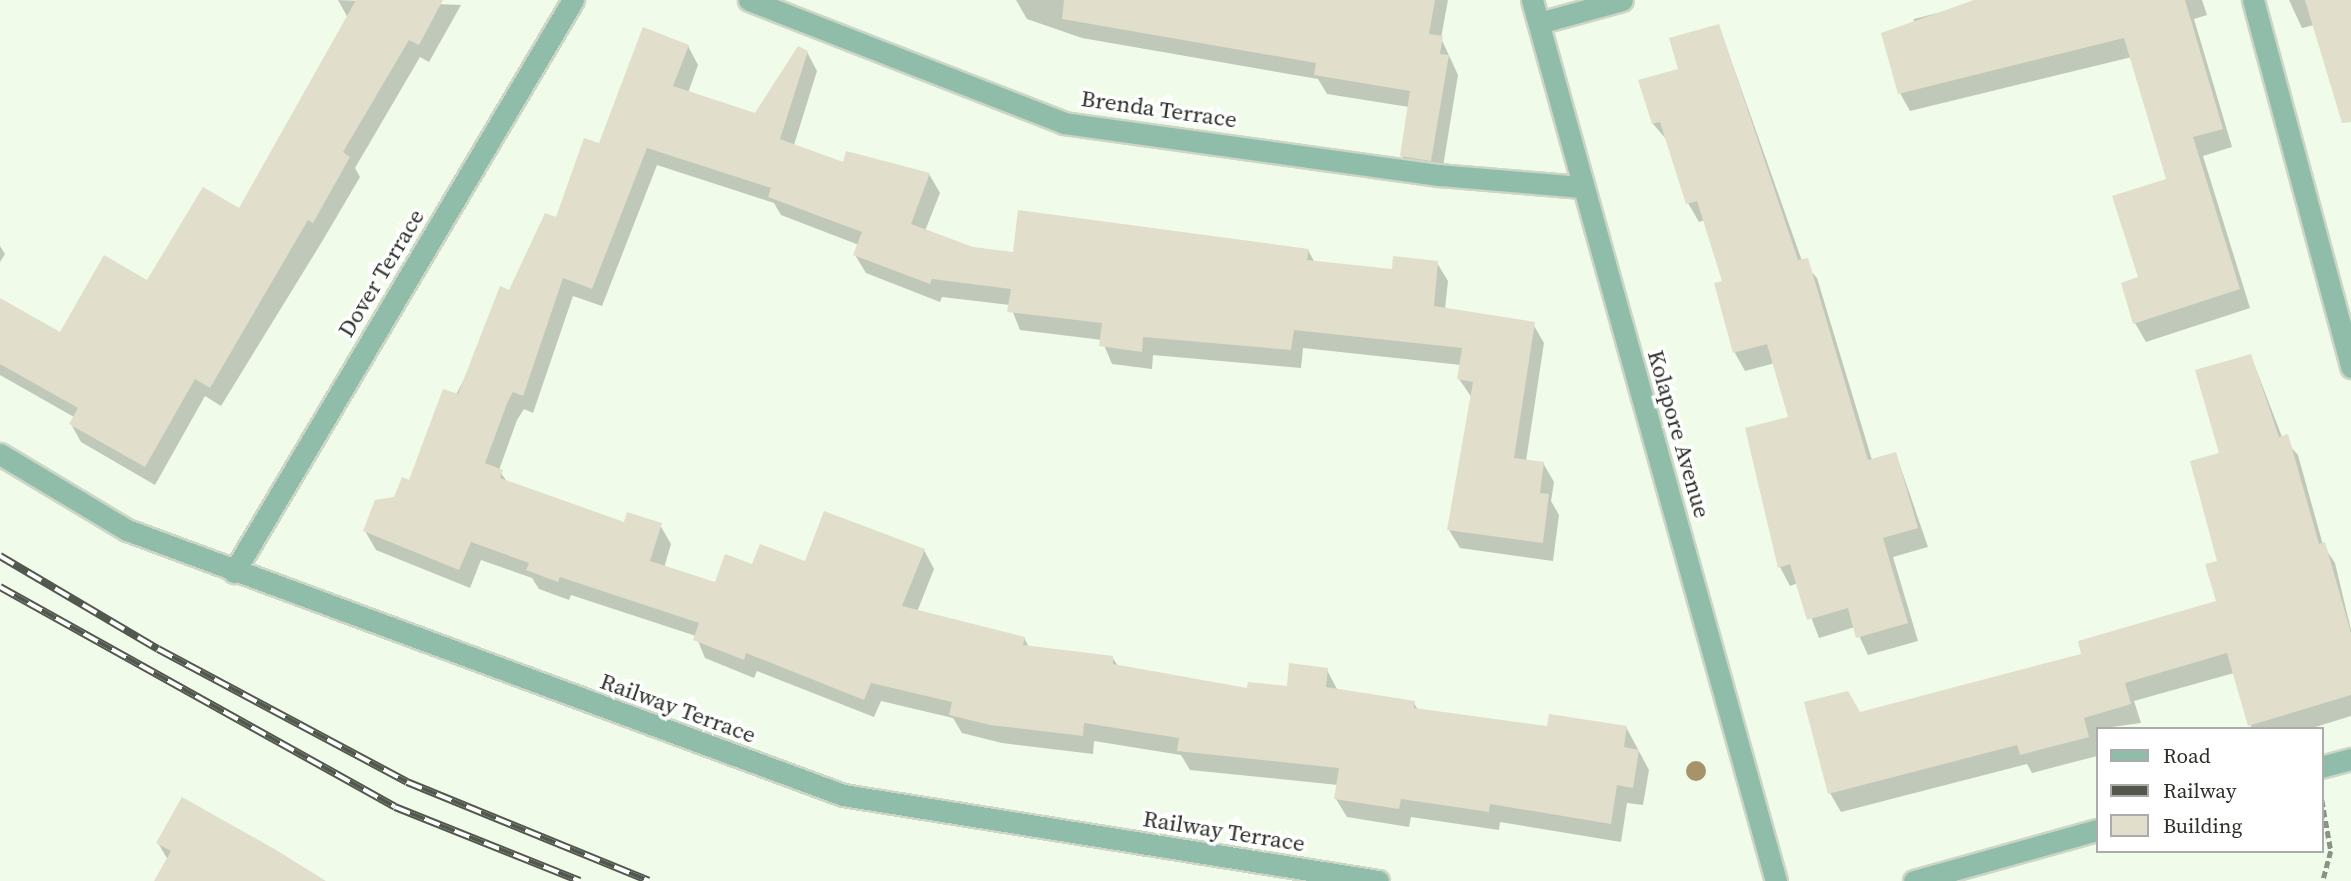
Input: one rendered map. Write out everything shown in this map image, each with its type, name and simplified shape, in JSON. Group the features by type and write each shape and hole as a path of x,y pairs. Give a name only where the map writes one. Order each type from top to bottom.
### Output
{"street":[{"name":"Dover Terrace","path":"234,572 573,0"},
{"name":"Brenda Terrace","path":"749,0 1064,123 1440,175 1583,187"},
{"name":"Kolapore Avenue","path":"1532,0 1776,881"},
{"path":"1539,23 1622,0"},
{"path":"2253,0 2351,367"},
{"name":"Railway Terrace","path":"0,454 127,530 234,572 843,795 1378,881"},
{"path":"2323,766 2351,759"},
{"path":"1914,881 2096,830"}],"path":[{"path":"2323,805 2331,851 2323,881"}],"building":[{"path":"356,0 443,0 419,45 409,40 343,152 350,157 313,223 308,220 210,388 195,379 145,467 69,424 78,408 0,364 0,298 60,332 104,255 147,280 203,187 239,208"},
{"path":"1064,0 1435,0 1429,34 1443,36 1440,54 1449,55 1431,161 1400,156 1410,91 1314,75 1316,63 1062,19"},
{"path":"1974,0 2185,0 2223,129 2193,137 2240,289 2133,324 2121,283 2138,277 2112,196 2166,179 2124,38 1898,94 1881,33"},
{"path":"2305,0 2351,0 2351,122 2342,123"},
{"path":"1719,24 1798,260 1808,258 1868,460 1896,452 1918,528 1883,538 1908,623 1856,638 1848,608 1807,620 1790,564 1778,568 1745,428 1788,417 1767,344 1733,353 1714,283 1722,281 1697,201 1686,204 1660,122 1652,124 1638,80 1678,69 1669,38"},
{"path":"643,27 689,45 673,86 755,113 798,46 808,51 780,139 843,162 846,151 930,173 911,224 973,247 1013,252 1018,210 1309,249 1307,260 1392,269 1393,256 1438,261 1434,306 1535,322 1514,458 1544,462 1540,493 1549,494 1543,543 1447,530 1473,382 1457,379 1462,348 1294,330 1291,350 1143,337 1142,352 1099,346 1102,323 1007,312 1011,289 932,279 930,284 853,255 862,232 768,197 771,188 647,148 592,289 563,278 523,396 513,392 508,401 485,463 503,470 500,478 624,522 627,512 662,523 650,561 715,582 725,554 752,564 760,544 805,561 824,511 925,549 902,606 1025,637 1023,645 1113,656 1113,664 1247,688 1248,682 1287,686 1289,663 1328,668 1326,687 1415,701 1414,708 1547,726 1549,714 1627,726 1624,747 1639,750 1633,788 1617,785 1611,824 1490,804 1489,812 1401,799 1399,809 1334,799 1339,768 1177,751 1179,738 1084,723 1083,736 990,725 949,715 952,702 871,683 864,700 746,653 744,660 693,640 699,623 560,577 558,582 526,570 529,563 471,542 459,570 363,531 375,500 394,497 402,477 409,480 443,389 458,394 500,286 509,290 545,213 556,217 584,138 599,143"},
{"path":"2251,354 2279,437 2288,434 2319,544 2325,542 2351,633 2351,695 2248,726 2227,653 2125,683 2131,704 2084,718 2089,737 2020,755 2017,745 1828,794 1804,702 1848,691 1860,712 2081,654 2078,641 2216,601 2205,564 2217,561 2190,461 2219,453 2195,370"},
{"path":"182,797 326,881 154,881 171,851 156,843"}],"railway":[{"path":"0,556 158,649 407,782 649,881"},
{"path":"0,587 395,807 580,881"}]}
